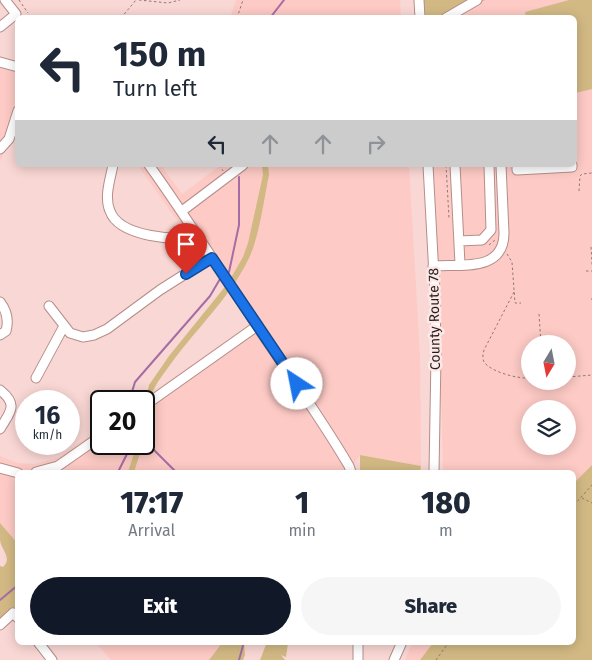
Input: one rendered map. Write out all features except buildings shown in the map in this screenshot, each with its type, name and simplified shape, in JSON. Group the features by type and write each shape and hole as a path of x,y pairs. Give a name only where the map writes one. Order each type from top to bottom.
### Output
{"street":[{"path":"0,27 16,14 5,0"},
{"path":"419,0 420,15"},
{"path":"451,15 477,0"},
{"path":"0,62 15,67"},
{"path":"0,149 9,138 15,120"},
{"path":"113,167 107,201 110,213 116,221 124,227 143,234 174,239 199,237"},
{"path":"150,167 182,210 257,326 327,428 351,470"},
{"path":"182,210 240,167"},
{"name":"County Route 78","path":"428,167 436,356 434,470"},
{"path":"455,167 460,264"},
{"path":"459,241 482,240 488,236 491,230 490,167"},
{"path":"433,266 481,263 489,261 501,250 504,243 501,167"},
{"path":"517,167 517,170 572,167"},
{"path":"50,306 70,333 84,337 94,335 107,330 160,290 212,258"},
{"path":"0,302 8,321 6,330 0,335"},
{"path":"36,378 64,326"},
{"path":"155,398 257,326"},
{"path":"0,390 11,401 12,407 0,429"},
{"path":"43,470 58,466 90,444"},
{"path":"0,468 15,472"},
{"path":"0,625 14,613 15,614"},
{"path":"40,645 52,660"},
{"path":"358,645 358,660"},
{"path":"394,660 401,645"}],"path":[{"path":"19,0 28,13"},
{"path":"124,15 136,0"},
{"path":"139,0 168,3 180,0"},
{"path":"238,15 243,0"},
{"path":"446,167 450,223"},
{"path":"579,191 580,176 592,173"},
{"path":"492,243 506,253 512,262 515,303"},
{"path":"591,247 592,267"},
{"path":"586,272 592,271"},
{"path":"514,292 484,350 483,359 486,364 506,375 521,378"},
{"path":"508,304 521,303"},
{"path":"539,314 540,335"},
{"path":"576,376 592,375"},
{"path":"576,503 592,485"},
{"path":"581,497 592,503"},
{"path":"436,660 446,645"}],"shaded area":[{"path":"236,0 400,0 401,15 231,15"},
{"path":"420,0 485,0 456,15 421,15"},
{"path":"485,0 592,0 592,470 576,488 576,470 443,470 442,418 428,167 577,167 577,15 454,15"},
{"path":"569,0 592,0 592,89 577,93 577,15 526,15 525,12"},
{"path":"0,57 15,68 15,131 0,161"},
{"path":"139,167 162,167 182,194 218,167 409,167 420,357 421,466 360,455 350,470 15,470 15,542 0,523 0,456 17,463 35,464 62,455 80,455 80,442 90,436 90,455 155,455 155,390 250,324"},
{"path":"262,167 268,167 269,175 258,230 248,260 231,288 180,352 154,390 148,390 149,385 169,356 228,283 243,257 248,243 263,175"},
{"path":"133,455 139,455 135,470 129,470"},
{"path":"360,455 421,466 420,470 360,470"},
{"path":"592,465 592,660 420,660 431,645 576,645 576,481"},
{"path":"0,523 15,540 15,611 0,627 0,566 3,567 6,564 7,557 0,540"},
{"path":"98,645 220,645 209,660 111,660"},
{"path":"220,645 244,645 245,655 243,660 209,660"},
{"path":"266,645 288,645 286,657 281,655 285,660 260,660"},
{"path":"411,645 436,645 422,660 405,660"}],"waterway":[{"path":"272,15 284,0"},
{"path":"229,272 239,225 239,177"},
{"path":"133,390 135,382 210,296 220,279"},
{"path":"155,451 174,470"},
{"path":"119,470 126,455"},
{"path":"0,600 15,588"},
{"path":"239,660 243,645"}],"route":[{"path":"186,274 212,258 297,384"}]}
